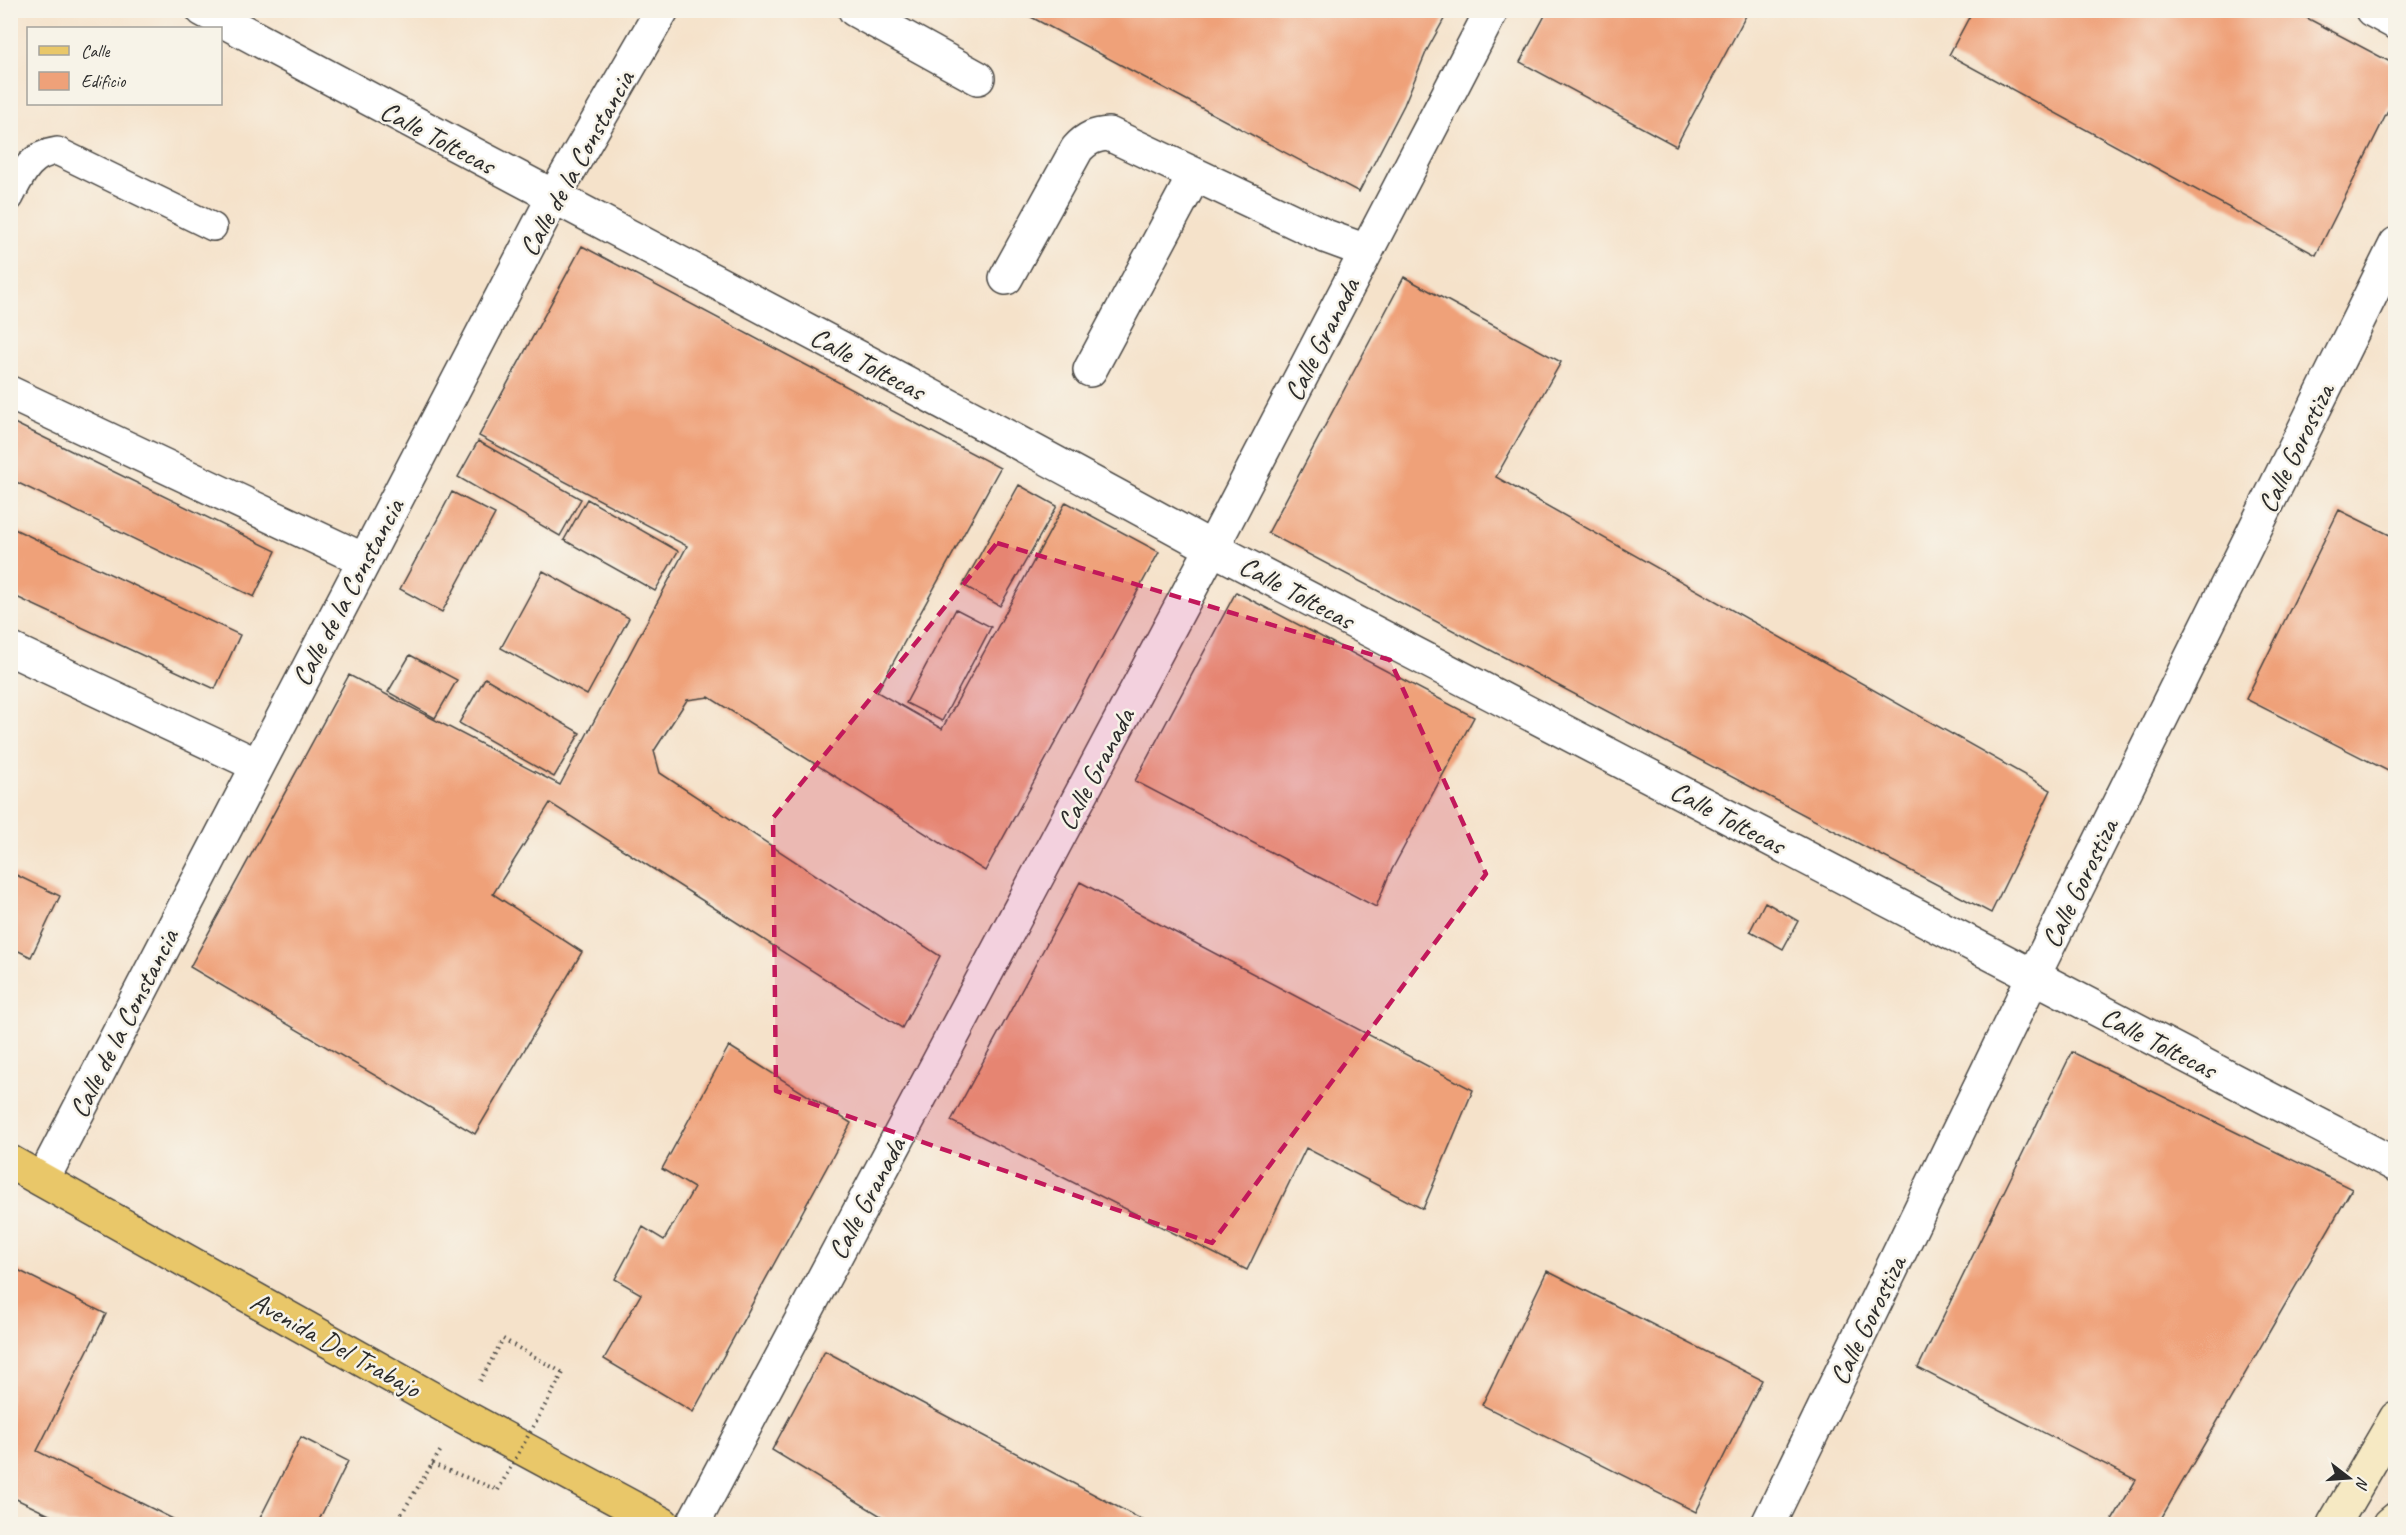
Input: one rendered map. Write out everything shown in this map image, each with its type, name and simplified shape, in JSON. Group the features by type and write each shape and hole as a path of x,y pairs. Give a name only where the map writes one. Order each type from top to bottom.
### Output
{"main road":[{"name":"Avenida Del Trabajo","path":"10,1162 461,1415 663,1524"},
{"path":"2334,1524 2391,1434"},
{"path":"2390,1524 2396,1519"}],"street":[{"name":"Calle Toltecas","path":"203,10 553,198 1026,446 1212,548 2396,1165"},
{"name":"Calle de la Constancia","path":"43,1179 256,765 553,198 662,10"},
{"path":"855,10 978,78"},
{"name":"Calle Granada","path":"693,1524 1212,548 1492,10"},
{"path":"2372,10 2396,23"},
{"path":"1006,278 1077,149 1085,140 1096,135 1110,134 1122,137 1194,176 1325,236 1366,251"},
{"path":"1090,370 1194,176"},
{"name":"Calle Gorostiza","path":"1768,1524 2033,977 2396,244"},
{"path":"10,393 364,560"},
{"path":"10,649 256,765"}],"lane":[{"path":"10,197 32,159 44,153 57,151 69,154 213,228"}],"path":[{"path":"432,1464 498,1490 563,1373 503,1339"}],"highlighted area":[{"path":"997,543 1390,660 1486,874 1212,1243 776,1091 773,818"}],"building":[{"path":"1018,10 1449,10 1427,50 1404,105 1359,192"},
{"path":"1548,10 1749,10 1676,146 1520,62"},
{"path":"1973,10 2292,10 2396,65 2396,95 2316,255 1949,55"},
{"path":"582,246 1000,468 877,692 942,729 1066,502 1159,552 985,871 709,697 687,700 654,751 660,773 940,956 902,1028 550,803 493,894 582,952 475,1134 190,967 349,675 560,785 687,546 479,436"},
{"path":"1404,277 1561,362 1496,477 2051,790 1991,913 1268,533"},
{"path":"10,421 276,551 254,597 10,479"},
{"path":"478,441 581,499 560,536 458,477"},
{"path":"1019,485 1057,506 1000,606 963,585"},
{"path":"452,492 495,514 442,612 400,589"},
{"path":"587,499 678,551 655,591 564,540"},
{"path":"2339,510 2396,538 2396,775 2246,699"},
{"path":"10,527 240,635 215,689 10,594"},
{"path":"543,571 629,618 587,695 501,648"},
{"path":"1236,592 1474,717 1389,875 1376,907 1135,781"},
{"path":"956,609 991,627 942,721 906,703"},
{"path":"410,655 457,680 435,718 388,692"},
{"path":"485,678 580,733 554,777 459,723"},
{"path":"10,872 60,896 31,957 10,947"},
{"path":"1080,882 1473,1090 1423,1209 1306,1148 1247,1270 951,1121"},
{"path":"1765,902 1798,921 1783,949 1750,931"},
{"path":"729,1046 851,1123 693,1412 604,1359 641,1294 615,1279 643,1227 664,1240 694,1188 662,1169"},
{"path":"2072,1052 2352,1189 2158,1524 2110,1524 2136,1480 1918,1368"},
{"path":"10,1266 106,1314 37,1451 183,1524 68,1524 10,1496"},
{"path":"1547,1271 1762,1380 1696,1512 1482,1405"},
{"path":"825,1351 1150,1524 894,1524 772,1450"},
{"path":"301,1437 348,1461 317,1524 257,1524"}]}
